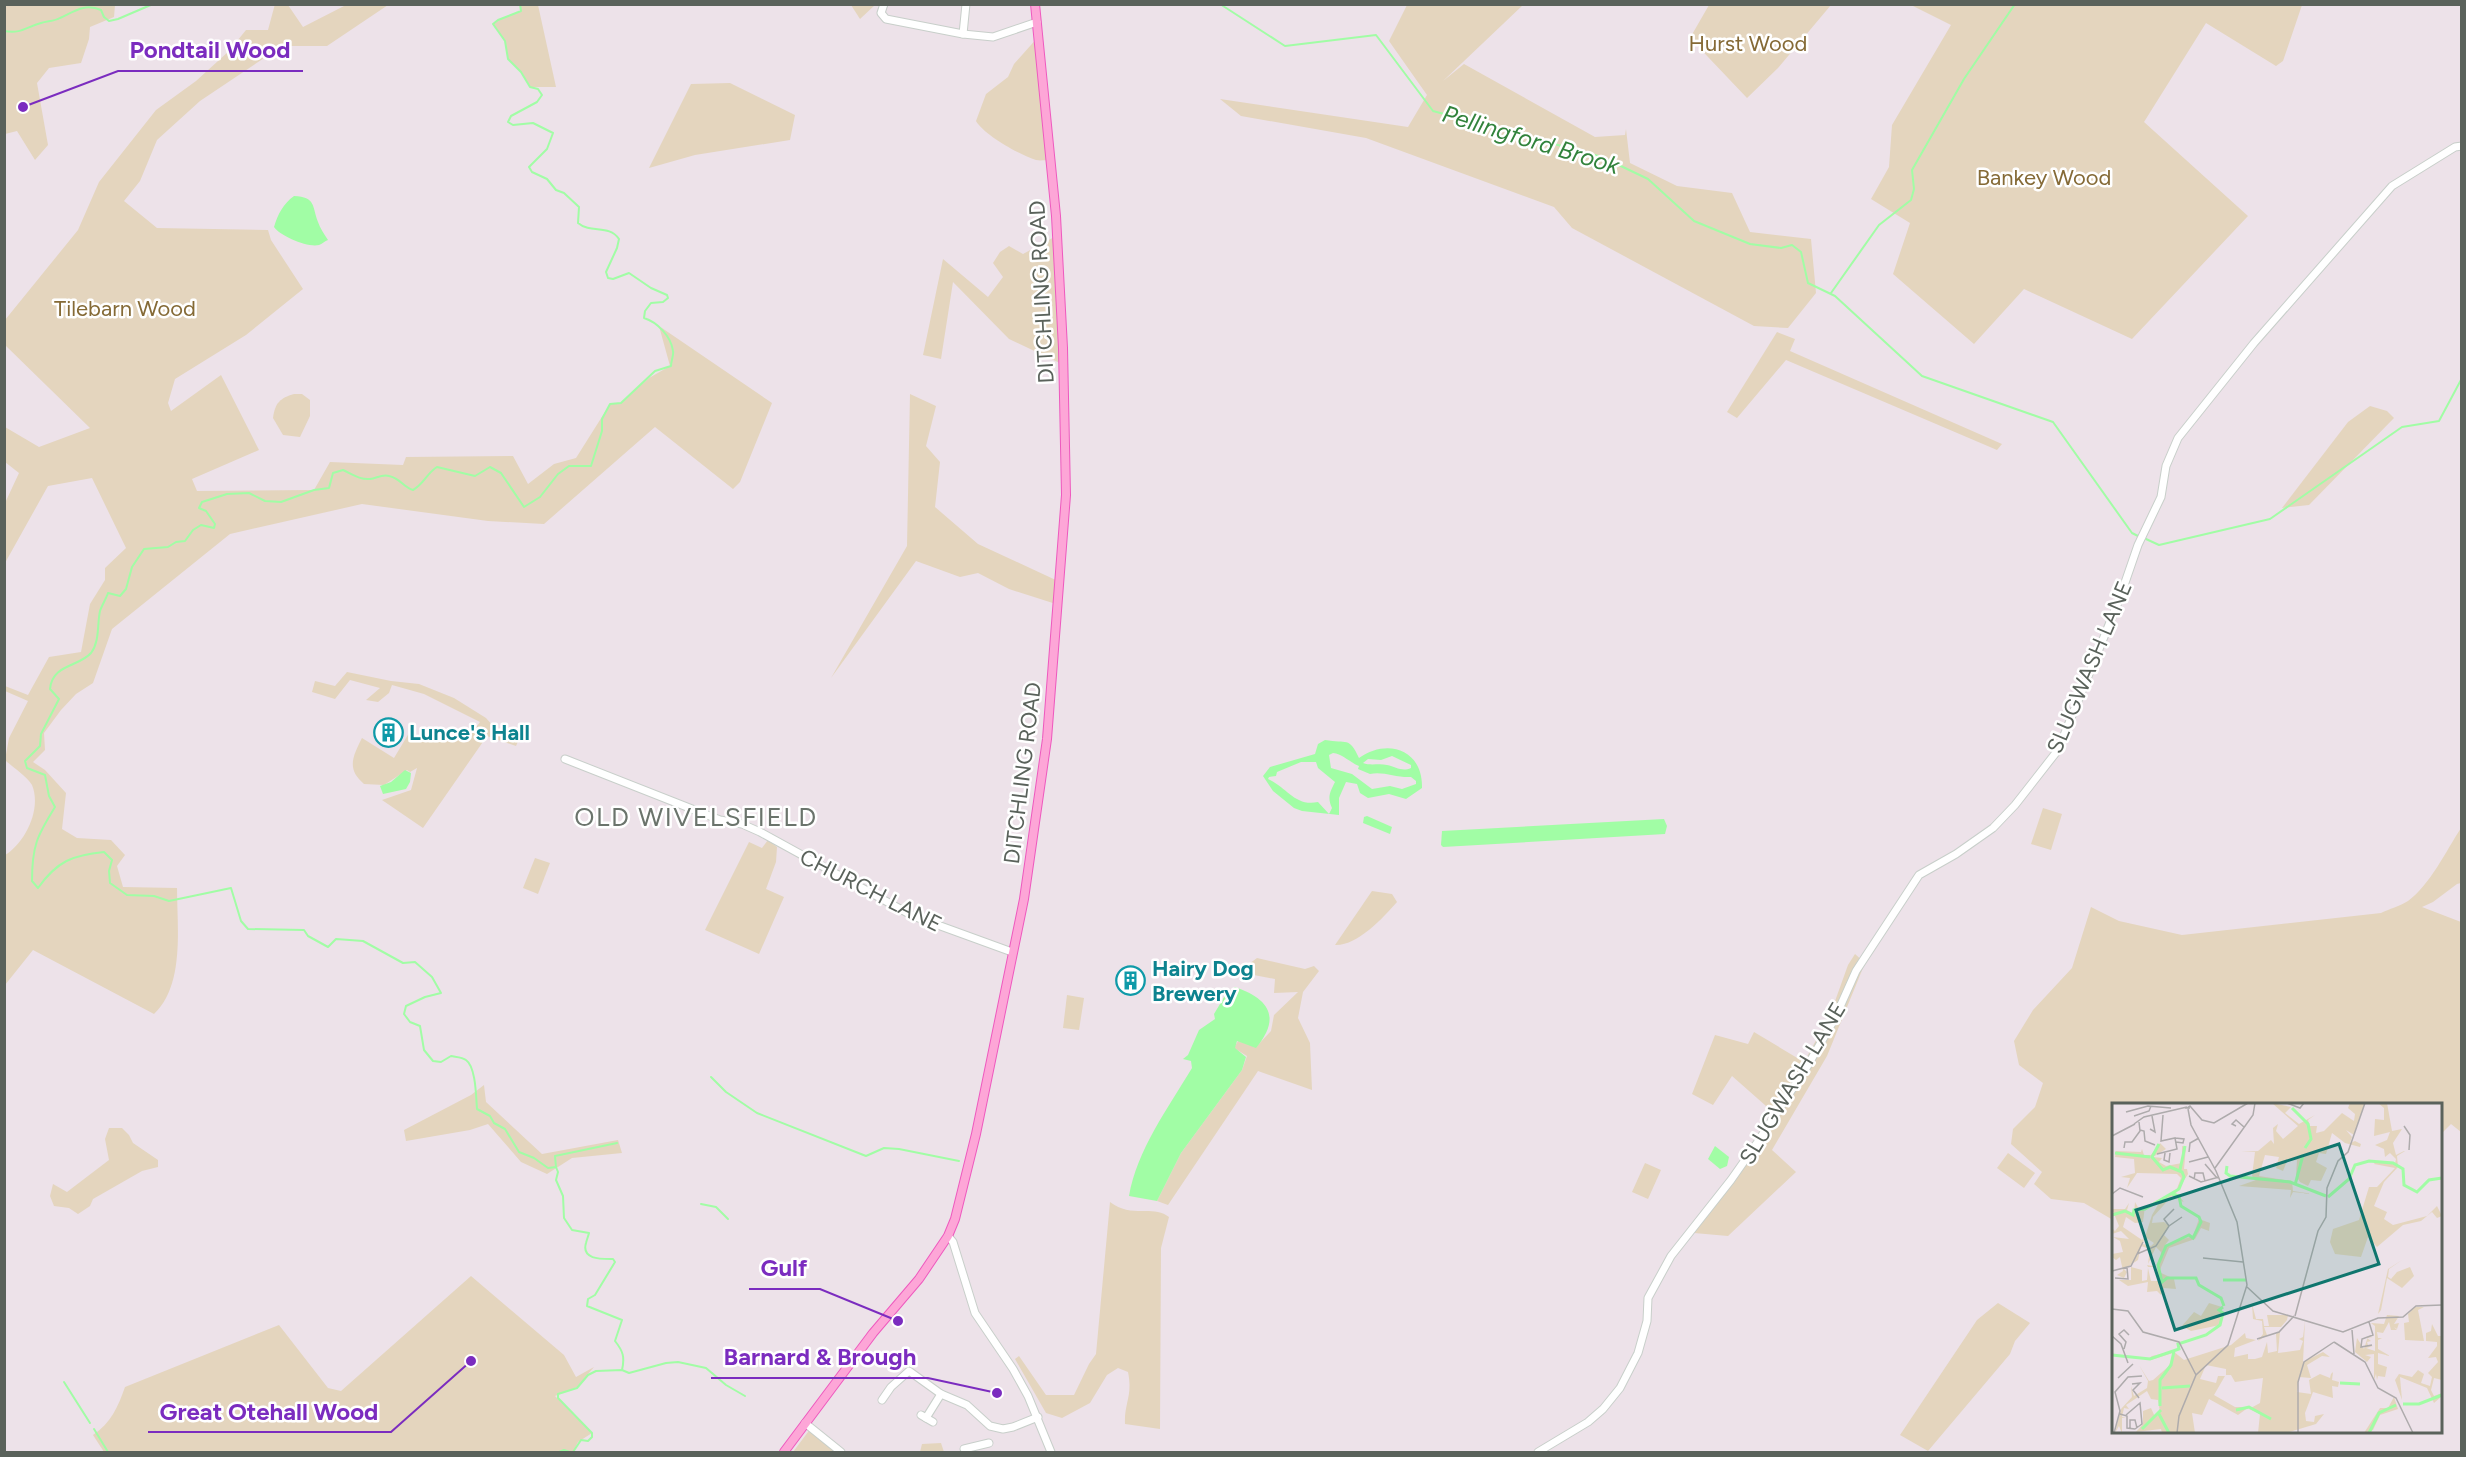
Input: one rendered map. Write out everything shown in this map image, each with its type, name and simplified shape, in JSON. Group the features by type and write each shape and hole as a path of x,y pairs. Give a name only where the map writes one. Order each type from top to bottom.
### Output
{"main road":[{"name":"DITCHLING ROAD","path":"784,1452 873,1333 919,1279 948,1236 955,1219 976,1134 1024,899 1047,739 1066,495 1064,348 1057,225 1035,4"}],"street":[{"path":"884,4 882,13 886,19 963,34 993,37 1037,22"},
{"path":"963,34 966,4"},
{"name":"SLUGWASH LANE","path":"1538,1452 1588,1422 1603,1409 1620,1388 1638,1353 1647,1321 1648,1298 1671,1256 1736,1174 1770,1124 1835,1018 1856,971 1919,875 1956,854 1993,828 2015,805 2058,750 2119,600 2138,545 2161,497 2166,466 2178,438 2254,343 2392,186 2455,147 2462,146"},
{"name":"CHURCH LANE","path":"565,759 720,820 742,824 913,916 1012,952"},
{"path":"948,1236 953,1242 975,1312 1013,1369 1038,1417 1051,1452"},
{"path":"882,1400 891,1387 909,1371 941,1394 967,1406 990,1426 1003,1429 1038,1417"},
{"path":"927,1418 941,1394"},
{"path":"805,1423 841,1452"},
{"path":"964,1449 980,1449 989,1443"}],"green space":[{"path":"5,4 115,5 114,17 90,27 89,39 81,63 49,68 37,83 48,145 35,160 17,131 5,134"},
{"name":"Tilebarn Wood","path":"275,4 288,5 303,27 346,5 388,5 327,46 282,46 200,101 157,140 140,181 124,201 157,228 268,230 271,240 303,289 246,335 175,379 168,403 171,411 221,375 259,450 192,479 197,491 314,490 330,462 403,465 406,457 513,456 528,484 554,464 576,458 610,404 621,403 649,378 670,366 659,326 772,403 740,482 733,489 655,427 544,524 488,521 362,504 230,534 112,629 93,683 76,694 61,710 44,733 45,750 33,762 45,770 66,793 62,829 77,838 111,840 125,855 117,866 123,887 177,888 177,955 171,988 164,1002 154,1014 33,950 5,985 5,855 19,842 30,824 35,794 30,782 5,760 9,738 28,701 5,691 5,686 28,695 49,657 81,652 90,604 105,580 105,568 126,548 92,478 48,486 5,563 5,503 19,473 5,462 5,427 39,447 90,428 6,346 5,320 78,230 99,182 156,110 196,81 229,51 246,30 268,30"},
{"path":"520,5 538,5 556,87 530,87 521,72 508,59 505,41 493,24 521,11"},
{"path":"851,5 875,5 860,19"},
{"path":"1407,5 1523,5 1443,81 1464,64 1595,137 1625,135 1626,129 1630,163 1677,186 1732,193 1750,232 1811,239 1816,293 1788,328 1754,326 1572,228 1554,207 1366,138 1241,116 1220,99 1408,127 1427,95 1389,41"},
{"name":"Hurst Wood","path":"1709,5 1831,5 1778,68 1747,98 1690,38"},
{"name":"Bankey Wood","path":"1911,5 2302,5 2283,61 2276,66 2206,23 2144,122 2248,216 2132,339 2024,289 1974,344 1893,274 1910,223 1871,199 1889,167 1892,125 1951,25"},
{"path":"1039,36 1050,160 1036,160 1021,154 994,138 976,121 986,94 1008,77 1014,64"},
{"path":"730,83 795,115 790,140 695,155 649,168 691,84"},
{"path":"1058,235 1064,365 1009,339 953,282 941,359 923,355 943,259 988,297 1003,277 993,263 1000,252 1009,246 1023,254"},
{"path":"1777,332 1795,339 1790,351 2002,444 1997,450 1786,360 1737,418 1727,412"},
{"path":"294,394 302,394 310,400 310,416 300,437 283,435 273,418 279,402"},
{"path":"910,394 936,406 926,446 940,462 935,507 978,544 1060,582 1059,605 1009,589 978,573 960,577 916,561 831,678 907,546"},
{"path":"2370,406 2387,411 2394,418 2309,505 2282,508 2348,422"},
{"path":"347,672 419,684 454,698 486,718 494,727 520,737 516,746 487,736 423,828 382,800 411,790 417,768 410,772 407,770 384,785 364,784 353,768 354,757 362,738 394,758 409,733 423,739 448,736 467,739 480,722 424,694 392,685 389,693 378,702 366,700 380,688 350,680 335,699 312,692 315,681 335,686"},
{"path":"2043,808 2062,814 2051,850 2031,844"},
{"path":"2461,828 2461,883 2422,907 2461,922 2461,1132 2451,1124 2442,1133 2442,1103 2112,1103 2112,1219 2084,1203 2051,1199 2034,1184 2042,1172 2011,1144 2013,1129 2035,1107 2043,1083 2019,1065 2014,1041 2033,1010 2072,968 2091,907 2119,921 2182,935 2381,913 2408,901 2430,877"},
{"path":"768,840 777,847 776,862 766,889 784,897 759,954 705,930 749,842 762,848"},
{"path":"535,858 550,863 538,894 523,888"},
{"path":"1372,891 1392,894 1397,902 1361,936 1335,945"},
{"path":"1855,954 1865,963 1827,1056 1772,1150 1796,1172 1728,1236 1690,1231 1774,1113 1732,1076 1713,1105 1692,1094 1715,1035 1748,1044 1754,1032 1804,1062 1830,1015 1848,965"},
{"path":"1257,958 1305,969 1314,966 1319,971 1303,992 1298,1018 1310,1043 1312,1090 1258,1071 1168,1205 1157,1201 1181,1153 1242,1070 1247,1056 1234,1048 1238,1041 1256,1047 1271,1031 1274,1015 1298,992 1274,993 1275,979 1238,972"},
{"path":"1067,995 1084,998 1079,1030 1063,1028"},
{"path":"484,1085 486,1102 542,1154 618,1140 622,1153 572,1158 547,1174 521,1162 488,1124 470,1130 406,1141 404,1130 471,1095"},
{"path":"109,1128 122,1128 133,1143 158,1160 158,1167 142,1171 93,1199 90,1206 78,1214 69,1208 54,1206 50,1196 53,1184 67,1192 109,1160 105,1139"},
{"path":"2008,1153 2035,1173 2024,1188 1997,1168"},
{"path":"1645,1163 1661,1170 1648,1199 1632,1192"},
{"path":"1110,1202 1126,1210 1163,1213 1169,1217 1161,1248 1160,1429 1125,1424 1130,1387 1128,1372 1118,1368 1107,1375 1090,1403 1062,1418 1046,1413 1015,1359 1019,1356 1046,1395 1074,1395 1096,1354"},
{"path":"471,1276 564,1355 576,1377 594,1367 577,1387 555,1396 592,1433 578,1442 573,1452 104,1452 93,1435 113,1414 125,1387 279,1325 328,1388 341,1391"},
{"path":"1998,1303 2030,1323 2015,1341 2010,1354 1928,1451 1900,1435 1977,1320"},
{"path":"811,1428 841,1452 793,1452"},
{"path":"941,1443 944,1452 920,1452 922,1444"}],"shaded area":[{"path":"294,196 310,200 328,240 319,245 308,245 288,237 274,227 281,210"},
{"path":"1325,740 1350,744 1359,758 1370,752 1392,748 1410,756 1417,764 1422,788 1406,799 1389,794 1368,798 1360,793 1357,784 1346,782 1339,798 1339,815 1329,814 1302,811 1294,808 1273,791 1263,776 1270,767 1315,754 1318,744","holes":["1333,753 1370,774 1411,777 1416,784 1402,789 1390,786 1372,789 1352,774 1331,768 1329,755","1392,756 1411,765 1411,768 1402,769 1384,764 1363,763 1368,759 1381,760","1301,762 1316,762 1318,768 1335,782 1330,795 1332,808 1329,814 1318,802 1303,802 1268,779 1276,776 1277,772"]},
{"path":"405,770 411,773 406,789 383,794 380,786 391,782"},
{"path":"1367,816 1392,827 1390,834 1363,823 1364,817"},
{"path":"1664,819 1667,826 1665,834 1443,847 1441,845 1442,831"},
{"path":"1235,987 1257,997 1264,1004 1270,1019 1264,1037 1256,1048 1237,1041 1235,1048 1246,1057 1242,1070 1181,1153 1157,1201 1129,1196 1146,1146 1192,1068 1191,1061 1183,1059 1188,1055 1199,1030 1215,1019 1214,1014 1226,994"},
{"path":"1715,1146 1729,1157 1727,1166 1720,1169 1708,1159"}],"waterway":[{"path":"4,31 20,31 90,7 101,10 109,21 153,4"},
{"path":"520,4 521,11 493,24 505,41 508,59 521,72 530,87 538,89 542,95 537,102 511,116 508,122 513,125 533,123 553,133 547,149 529,167 532,172 547,179 556,190 564,193 579,207 578,223 588,228 605,230 615,234 619,239 606,272 608,278 613,279 629,273 651,288 667,295 668,298 663,302 651,303 645,311 644,318 658,326 672,345 671,366 655,371 621,403 610,404 602,419 602,431 591,466 569,466 558,474 540,497 524,507 501,473 490,467 475,476 437,467 413,490 393,477 384,475 363,479 343,470 333,473 329,488 314,490 281,502 265,501 249,493 227,494 202,502 199,508 206,511 215,524 214,528 201,525 193,530 185,541 176,542 168,547 144,549 132,567 126,589 120,596 108,593 100,611 97,638 91,653 86,658 61,670 52,681 50,689 59,699 41,734 40,746 25,761 27,768 45,775 49,796 55,807 37,842 33,859 32,881 38,888 52,871 66,861 83,855 104,852 112,860 109,871 110,883 127,895 154,896 169,901 231,888 241,921 248,929 304,930 308,936 328,947 336,939 363,941 403,963 415,962 432,977 441,993 425,997 406,1006 404,1014 410,1022 420,1026 424,1050 433,1061 441,1062 451,1056 464,1059 469,1064 475,1083 477,1109 490,1116 494,1123 505,1129 519,1152 534,1158 548,1168 556,1167 558,1172 556,1180 563,1196 564,1218 572,1230 589,1233 585,1249 589,1256 613,1259 615,1262 595,1295 588,1299 587,1306 622,1320 615,1341 623,1354 622,1370"},
{"name":"Pellingford Brook","path":"1220,4 1285,46 1376,35 1433,111 1602,157 1648,179 1694,221 1750,244 1781,248 1792,245 1801,252 1808,283 1835,296 1922,376 2053,422 2132,533 2138,536"},
{"path":"1831,293 1879,225 1911,200 1914,189 1912,170 1964,79 2015,4"},
{"name":"Pellingford Brook","path":"2146,539 2159,545 2270,519 2402,427 2439,421 2462,378"},
{"path":"711,1077 726,1092 757,1113 866,1156 884,1148 959,1161"},
{"path":"556,1167 555,1156 617,1143"},
{"path":"701,1204 716,1207 728,1219"},
{"path":"573,1452 581,1440 588,1441 592,1433 558,1398 558,1394 577,1388 588,1375 596,1371 622,1370 629,1373 678,1362 706,1368 726,1385 745,1396"},
{"path":"64,1382 90,1423"},
{"path":"94,1429 108,1452"},
{"path":"559,1452 564,1450 570,1452"}],"place":[{"name":"Pondtail Wood","path":"23,107"},
{"name":"Lunce's Hall","path":"388,732"},
{"name":"Hairy Dog Brewery","path":"1131,981"},
{"name":"Gulf","path":"898,1321"},
{"name":"Great Otehall Wood","path":"471,1361"},
{"name":"Barnard & Brough","path":"997,1393"}],"district":[{"name":"OLD WIVELSFIELD","path":"696,817"}]}
